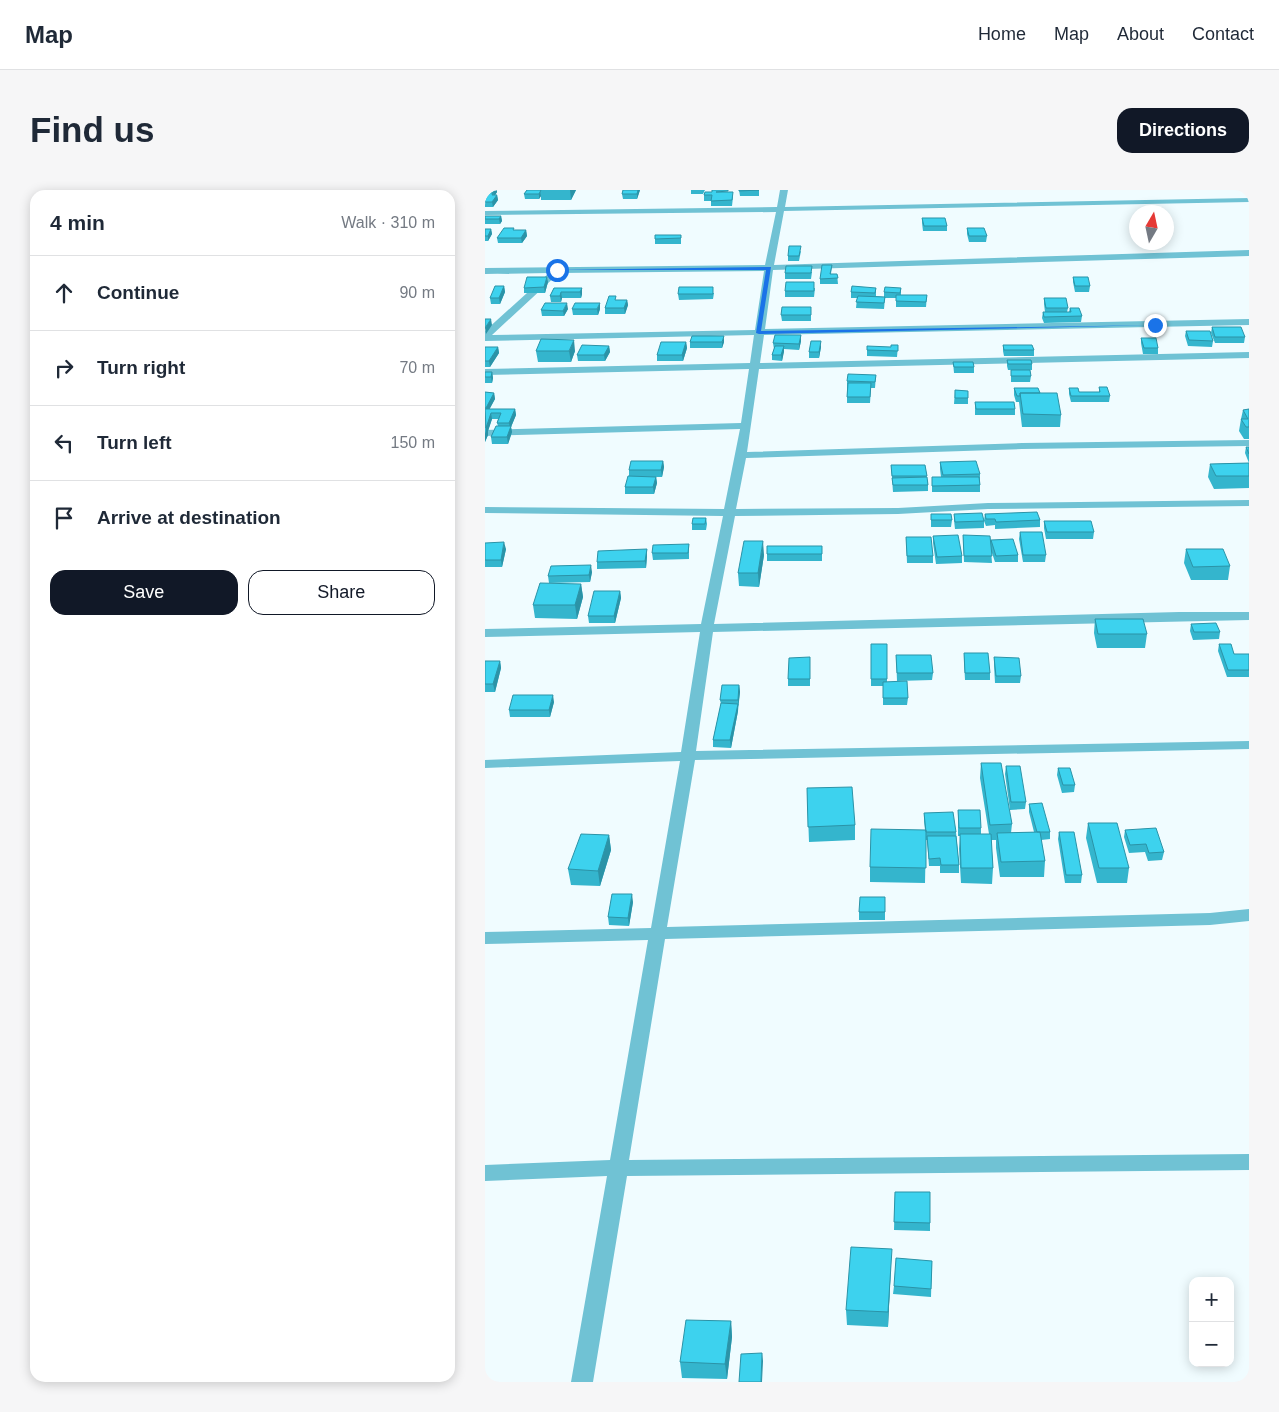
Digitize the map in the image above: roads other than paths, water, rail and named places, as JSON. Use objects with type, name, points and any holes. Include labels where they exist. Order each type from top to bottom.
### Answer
[{"type":"street","points":[[582,1382],[688,756],[707,628],[741,455],[769,268],[784,190]]},
{"type":"street","points":[[485,213],[780,210],[1249,200]]},
{"type":"street","points":[[485,271],[769,268],[1249,253]]},
{"type":"street","points":[[485,337],[557,270]]},
{"type":"street","points":[[485,337],[1249,322]]},
{"type":"street","points":[[485,372],[1249,355]]},
{"type":"street","points":[[485,433],[745,426]]},
{"type":"street","points":[[741,455],[1022,446],[1249,443]]},
{"type":"street","points":[[485,510],[730,513],[1249,502]]},
{"type":"street","points":[[485,633],[1045,621],[1179,616],[1249,616]]},
{"type":"street","points":[[485,764],[688,756],[1249,745]]},
{"type":"street","points":[[485,938],[1210,919],[1249,915]]},
{"type":"street","points":[[485,1173],[618,1168],[1249,1162]]}]
